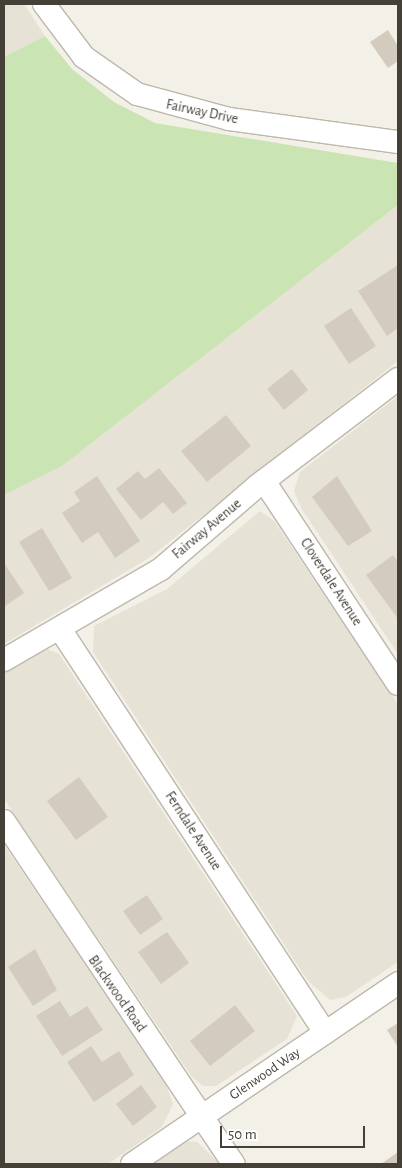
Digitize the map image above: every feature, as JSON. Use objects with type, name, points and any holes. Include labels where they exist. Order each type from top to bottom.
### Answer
[{"type":"street","name":"Fairway Drive","points":[[44,4],[99,72],[158,103],[230,119],[398,142]]},
{"type":"street","name":"Fairway Avenue","points":[[4,660],[60,629],[161,568],[264,481],[398,379]]},
{"type":"street","name":"Cloverdale Avenue","points":[[264,481],[398,684]]},
{"type":"street","name":"Ferndale Avenue","points":[[60,629],[325,1033]]},
{"type":"street","name":"Blackwood Road","points":[[4,821],[234,1164]]},
{"type":"street","name":"Glenwood Way","points":[[132,1164],[398,983]]},
{"type":"shaded area","points":[[4,4],[24,4],[45,36],[4,57]]},
{"type":"shaded area","points":[[398,205],[398,361],[149,558],[4,644],[4,495],[62,466]]},
{"type":"shaded area","points":[[398,396],[398,654],[301,508],[294,491],[300,472]]},
{"type":"shaded area","points":[[260,511],[274,521],[398,704],[398,962],[346,997],[330,1000],[308,981],[93,652],[94,626],[167,589]]},
{"type":"shaded area","points":[[47,649],[59,654],[297,1016],[287,1039],[216,1086],[203,1086],[192,1077],[4,799],[4,673]]},
{"type":"shaded area","points":[[4,845],[164,1079],[173,1104],[162,1127],[108,1164],[4,1164]]},
{"type":"shaded area","points":[[185,1141],[197,1142],[220,1164],[151,1164]]},
{"type":"green space","points":[[45,36],[72,69],[114,102],[155,123],[398,163],[398,205],[62,466],[4,495],[4,57]]},
{"type":"building","points":[[388,30],[398,46],[398,61],[388,68],[370,42]]},
{"type":"building","points":[[398,265],[398,328],[387,336],[358,291]]},
{"type":"building","points":[[351,308],[376,346],[349,364],[324,326]]},
{"type":"building","points":[[292,369],[308,390],[284,410],[267,389]]},
{"type":"building","points":[[226,415],[251,446],[207,482],[181,451]]},
{"type":"building","points":[[159,468],[187,503],[173,514],[163,502],[141,520],[116,489],[138,471],[145,479]]},
{"type":"building","points":[[97,476],[140,541],[115,558],[98,532],[82,543],[62,513],[80,501],[74,492]]},
{"type":"building","points":[[337,476],[372,531],[348,546],[312,497]]},
{"type":"building","points":[[42,528],[72,578],[49,591],[19,542]]},
{"type":"building","points":[[393,555],[398,561],[398,619],[366,575]]},
{"type":"building","points":[[4,563],[24,593],[4,607]]},
{"type":"building","points":[[79,777],[108,817],[76,840],[47,801]]},
{"type":"building","points":[[147,895],[163,919],[140,935],[123,911]]},
{"type":"building","points":[[167,932],[189,963],[161,984],[138,952]]},
{"type":"building","points":[[35,949],[57,990],[33,1006],[8,967]]},
{"type":"building","points":[[60,1001],[70,1017],[87,1006],[103,1030],[62,1056],[36,1016]]},
{"type":"building","points":[[235,1005],[255,1031],[210,1066],[190,1041]]},
{"type":"building","points":[[398,1023],[398,1047],[387,1030]]},
{"type":"building","points":[[91,1046],[102,1062],[119,1051],[134,1075],[94,1102],[67,1062]]},
{"type":"building","points":[[141,1085],[157,1107],[133,1126],[116,1104]]},
{"type":"building","points":[[398,1152],[398,1164],[381,1164]]}]
